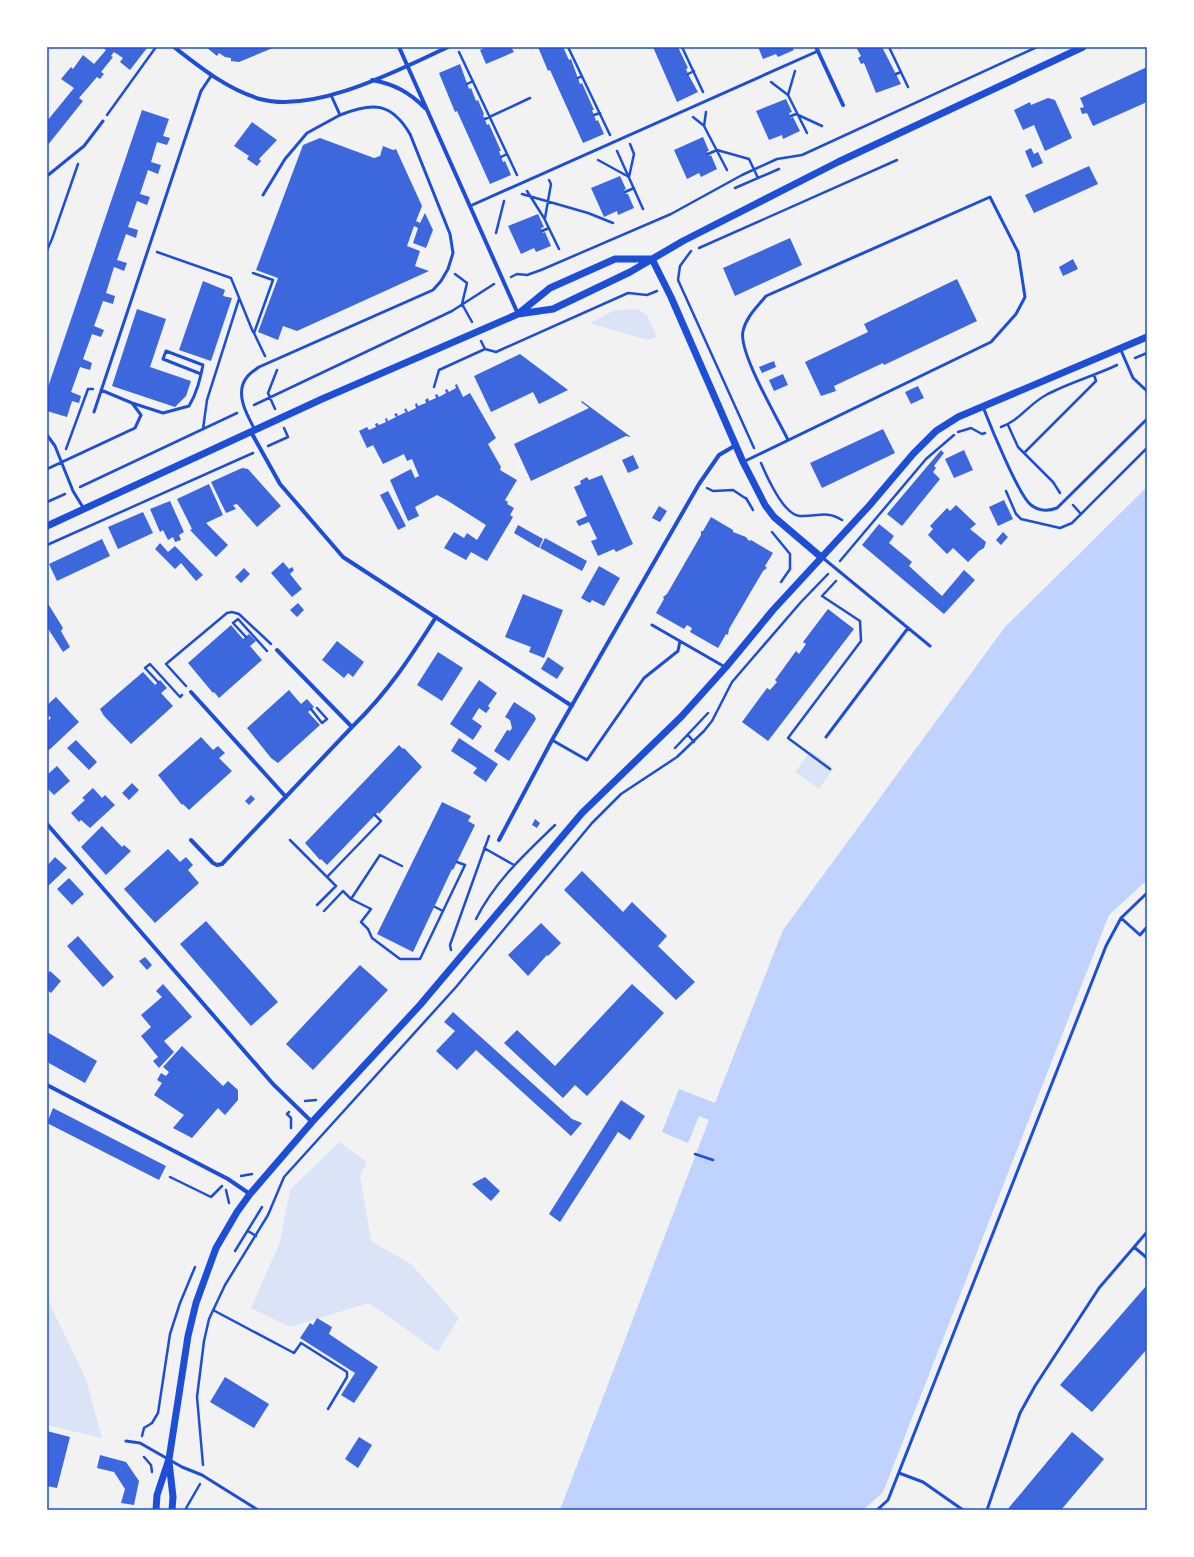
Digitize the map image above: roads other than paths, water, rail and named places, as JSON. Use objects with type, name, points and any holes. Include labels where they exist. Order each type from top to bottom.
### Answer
[{"type":"street","points":[[174,47],[211,76],[237,90],[260,99],[293,102],[331,95],[407,66],[448,47]]},
{"type":"street","points":[[399,47],[518,314]]},
{"type":"street","points":[[518,314],[553,309],[630,272],[683,241],[838,162],[1083,47]]},
{"type":"street","points":[[817,49],[843,105]]},
{"type":"street","points":[[372,80],[400,88],[413,96],[427,109]]},
{"type":"street","points":[[47,526],[253,431],[518,314],[550,288],[615,259],[652,259]]},
{"type":"street","points":[[652,259],[666,286],[743,462],[762,499],[774,517],[821,556]]},
{"type":"street","points":[[156,1510],[157,1495],[169,1459],[188,1336],[200,1290],[211,1260],[222,1238],[250,1194],[312,1122],[420,1004],[582,813],[620,774],[671,727],[726,668],[773,610],[821,556],[850,528],[913,454],[936,431],[958,416],[1147,337]]},
{"type":"street","points":[[253,431],[260,449],[280,484],[343,557],[572,706]]},
{"type":"street","points":[[499,840],[552,740],[699,484],[719,455],[736,445]]},
{"type":"street","points":[[191,840],[213,863],[217,865],[222,864],[352,727],[373,707],[397,678],[436,617]]},
{"type":"street","points":[[276,649],[352,727]]},
{"type":"street","points":[[190,691],[286,797]]},
{"type":"street","points":[[47,824],[273,1084],[312,1122]]},
{"type":"street","points":[[47,1085],[228,1179],[250,1194]]},
{"type":"street","points":[[169,1459],[173,1497],[172,1510]]},
{"type":"lane","points":[[470,206],[763,76],[798,60],[817,49]]},
{"type":"lane","points":[[94,412],[147,249],[201,91],[211,76]]},
{"type":"lane","points":[[331,95],[340,115]]},
{"type":"lane","points":[[253,431],[244,410],[241,390],[246,378],[259,366],[433,290],[441,281],[448,269],[453,253],[450,234],[410,134],[402,121],[383,108],[372,106],[357,108],[340,115],[307,134],[285,159],[263,195]]},
{"type":"lane","points":[[47,176],[84,146],[103,121]]},
{"type":"lane","points":[[743,462],[991,342],[1016,314],[1025,297],[1018,252],[990,197],[766,296],[751,312],[742,332],[745,354],[788,440]]},
{"type":"lane","points":[[1120,348],[1133,378],[1147,391]]},
{"type":"lane","points":[[101,390],[132,403],[163,413],[189,406],[195,396],[201,374],[203,365],[166,351],[163,359],[201,374]]},
{"type":"lane","points":[[47,469],[135,428],[141,415],[132,403]]},
{"type":"lane","points":[[982,406],[1025,499],[1039,510],[1049,511],[1057,508],[1147,419]]},
{"type":"lane","points":[[47,435],[55,446],[73,491],[84,509]]},
{"type":"lane","points":[[821,556],[930,646]]},
{"type":"lane","points":[[652,625],[726,668]]},
{"type":"lane","points":[[826,737],[908,628]]},
{"type":"lane","points":[[552,740],[587,760],[644,678],[678,651],[680,641]]},
{"type":"lane","points":[[877,1510],[888,1500],[899,1473],[1106,946],[1121,918],[1147,893]]},
{"type":"lane","points":[[1121,918],[1140,935],[1147,927]]},
{"type":"lane","points":[[987,1510],[1020,1414],[1036,1386],[1099,1288],[1147,1232]]},
{"type":"lane","points":[[1134,1247],[1147,1258]]},
{"type":"lane","points":[[126,1441],[140,1443],[202,1475],[258,1510]]},
{"type":"lane","points":[[899,1473],[923,1482],[963,1510]]},
{"type":"water","points":[[1147,487],[1147,880],[1109,915],[883,1492],[863,1510],[560,1510],[709,1120],[699,1116],[688,1143],[662,1132],[679,1089],[715,1103],[783,930],[1005,627]]}]
